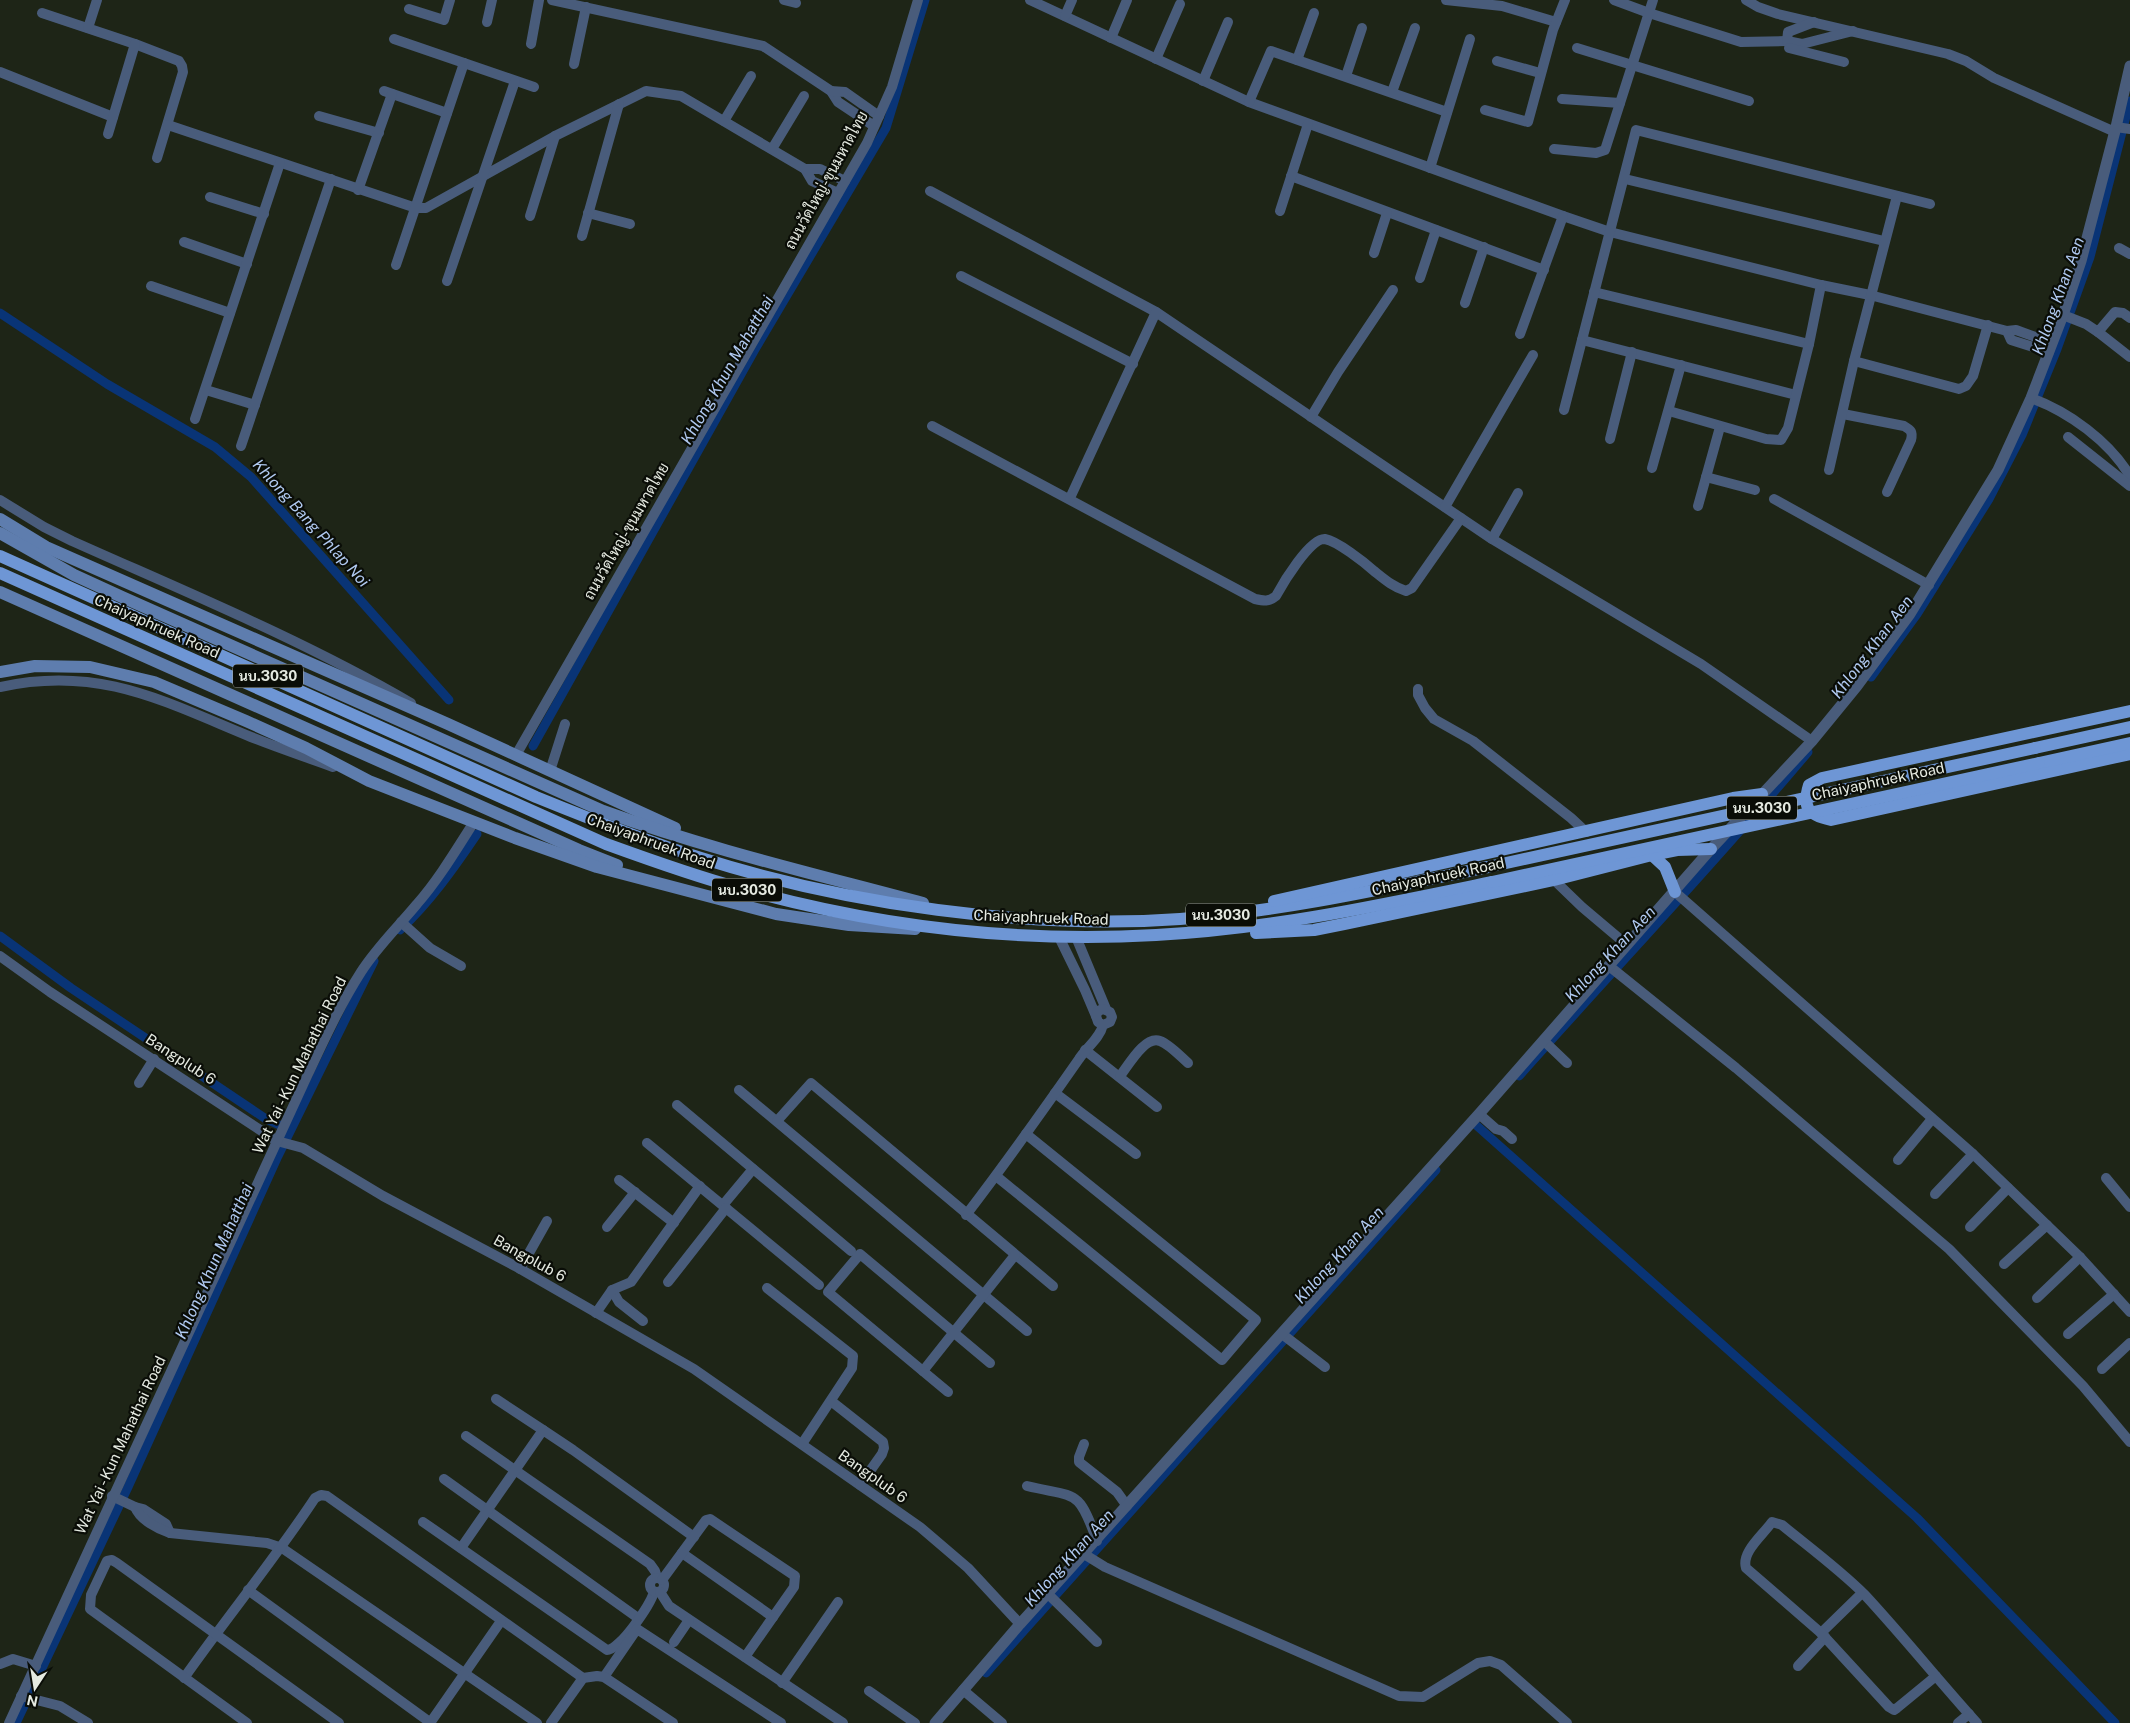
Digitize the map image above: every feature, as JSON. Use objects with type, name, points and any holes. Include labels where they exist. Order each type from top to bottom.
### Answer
[{"type":"main road","points":[[0,519],[46,547],[448,724],[644,815],[743,856]]},
{"type":"main road","points":[[0,533],[67,571],[122,597],[580,801],[669,834],[743,856],[949,910]]},
{"type":"main road","name":"Chaiyaphruek Road","points":[[0,556],[536,796],[630,834],[702,859],[777,880],[874,900],[949,910],[1058,919],[1124,920],[1200,917],[1313,903],[2130,728]]},
{"type":"main road","name":"Chaiyaphruek Road","points":[[0,573],[529,811],[615,847],[694,875],[782,900],[867,917],[975,932],[1059,937],[1149,936],[1204,932],[1313,918],[1492,882],[2130,743]]},
{"type":"main road","points":[[0,592],[579,850],[687,891]]},
{"type":"main road","points":[[0,672],[35,666],[84,666],[154,682],[246,720],[306,748],[369,781],[474,822],[597,867],[746,908],[813,920],[887,928],[975,932]]},
{"type":"main road","points":[[2130,711],[1822,778],[1809,785],[1805,798],[1808,808],[1815,817],[1831,820],[2130,754]]},
{"type":"main road","points":[[1200,917],[1762,794]]},
{"type":"main road","points":[[1660,815],[1678,816],[1687,820],[1691,825],[1693,836],[1689,842],[1677,850]]},
{"type":"main road","points":[[1204,932],[1256,933],[1314,930],[1554,880],[1652,855],[1677,850],[1711,849]]},
{"type":"main road","points":[[1652,855],[1665,867],[1677,895]]},
{"type":"street","points":[[88,28],[97,0]]},
{"type":"street","points":[[409,9],[444,20],[450,0]]},
{"type":"street","points":[[487,22],[492,0]]},
{"type":"street","points":[[531,44],[539,0]]},
{"type":"street","points":[[552,0],[763,46],[831,91],[838,102],[874,126]]},
{"type":"street","points":[[784,0],[796,3]]},
{"type":"street","name":"ถนนวัดใหญ่-ขุนมหาดไทย","points":[[516,755],[845,181],[892,87],[918,0]]},
{"type":"street","points":[[1030,0],[1249,102],[1610,232],[1821,285],[1870,295],[2007,331],[2016,330],[2050,347]]},
{"type":"street","points":[[1065,16],[1072,0]]},
{"type":"street","points":[[1111,38],[1127,0]]},
{"type":"street","points":[[1446,0],[1502,6],[1556,22]]},
{"type":"street","points":[[1485,110],[1528,122],[1540,73],[1565,0]]},
{"type":"street","points":[[1614,0],[1741,42],[1786,41],[1802,44],[1854,31]]},
{"type":"street","points":[[1554,149],[1601,153],[1605,150],[1653,0]]},
{"type":"street","points":[[1746,0],[1758,7],[1936,50],[1966,61],[1994,78],[2121,129]]},
{"type":"street","points":[[1156,59],[1180,4]]},
{"type":"street","points":[[574,64],[586,7]]},
{"type":"street","points":[[42,13],[135,44],[178,61],[182,66],[183,72],[158,158]]},
{"type":"street","points":[[1297,60],[1314,13]]},
{"type":"street","points":[[1202,81],[1228,22]]},
{"type":"street","points":[[1786,41],[1788,32],[1815,22]]},
{"type":"street","points":[[1346,76],[1362,28]]},
{"type":"street","points":[[1392,92],[1415,28]]},
{"type":"street","points":[[394,39],[534,87]]},
{"type":"street","points":[[1430,168],[1470,39]]},
{"type":"street","points":[[1765,42],[1844,62]]},
{"type":"street","points":[[108,134],[135,44]]},
{"type":"street","points":[[1577,48],[1749,101]]},
{"type":"street","points":[[1249,102],[1270,51],[1447,112]]},
{"type":"street","points":[[1497,61],[1540,73]]},
{"type":"street","points":[[396,266],[464,63]]},
{"type":"street","points":[[935,1723],[1020,1624],[1050,1596],[1097,1540],[1480,1116],[1627,945],[1677,895],[1711,849],[1812,741],[1863,678],[1910,614],[1998,470],[2036,400],[2050,347],[2067,317],[2081,261],[2121,129],[2130,70]]},
{"type":"street","points":[[0,72],[113,117]]},
{"type":"street","points":[[724,122],[751,76]]},
{"type":"street","points":[[446,281],[516,81]]},
{"type":"street","points":[[168,125],[331,179],[358,190],[416,208],[426,208],[437,204],[482,176],[555,136],[646,91],[682,96],[805,169],[812,181],[838,193]]},
{"type":"street","points":[[831,91],[845,92],[879,116]]},
{"type":"street","points":[[358,190],[380,133],[388,92],[447,113]]},
{"type":"street","points":[[772,149],[804,96]]},
{"type":"street","points":[[1562,99],[1620,103]]},
{"type":"street","points":[[582,236],[619,104]]},
{"type":"street","points":[[319,116],[380,133]]},
{"type":"street","points":[[1280,211],[1308,124]]},
{"type":"street","points":[[1564,410],[1625,179],[1634,133],[1639,129],[1930,204]]},
{"type":"street","points":[[530,216],[555,136]]},
{"type":"street","points":[[195,419],[280,162]]},
{"type":"street","points":[[805,169],[820,169],[845,181]]},
{"type":"street","points":[[1291,176],[1544,270]]},
{"type":"street","points":[[242,446],[331,179]]},
{"type":"street","points":[[1625,179],[1884,241]]},
{"type":"street","points":[[930,191],[1156,312],[1444,507],[1701,664],[1812,741]]},
{"type":"street","points":[[210,196],[264,214]]},
{"type":"street","points":[[1830,470],[1870,295],[1897,196]]},
{"type":"street","points":[[588,213],[630,224]]},
{"type":"street","points":[[1374,253],[1387,213]]},
{"type":"street","points":[[1520,334],[1563,216]]},
{"type":"street","points":[[1420,278],[1436,230]]},
{"type":"street","points":[[184,242],[247,264]]},
{"type":"street","points":[[1465,303],[1484,247]]},
{"type":"street","points":[[2119,248],[2130,254]]},
{"type":"street","points":[[961,276],[1133,364]]},
{"type":"street","points":[[1669,411],[1766,439],[1781,440],[1788,428],[1809,344],[1821,285]]},
{"type":"street","points":[[151,286],[230,312]]},
{"type":"street","points":[[1312,417],[1338,372],[1393,290]]},
{"type":"street","points":[[1594,292],[1809,344]]},
{"type":"street","points":[[1070,498],[1156,312]]},
{"type":"street","points":[[2098,332],[2116,312],[2123,313],[2130,318]]},
{"type":"street","points":[[2067,317],[2086,324],[2130,358]]},
{"type":"street","points":[[1854,361],[1959,389],[1966,386],[1973,376],[1988,325]]},
{"type":"street","points":[[1582,340],[1796,395]]},
{"type":"street","points":[[1610,439],[1632,352]]},
{"type":"street","points":[[1444,507],[1533,355]]},
{"type":"street","points":[[1652,468],[1682,365]]},
{"type":"street","points":[[206,390],[255,405]]},
{"type":"street","points":[[2036,400],[2055,408],[2108,447],[2130,476]]},
{"type":"street","points":[[1843,414],[1904,426],[1913,434],[1912,440],[1887,492]]},
{"type":"street","points":[[932,426],[1247,594],[1264,601],[1272,600],[1276,596],[1313,543],[1323,539],[1332,542],[1367,565],[1396,588],[1406,591],[1412,588],[1461,518]]},
{"type":"street","points":[[1698,506],[1720,427]]},
{"type":"street","points":[[2068,437],[2130,486]]},
{"type":"street","points":[[1706,477],[1755,490]]},
{"type":"street","points":[[1492,538],[1518,493]]},
{"type":"street","points":[[1774,499],[1929,585]]},
{"type":"street","points":[[0,500],[44,527],[72,541],[305,646],[372,680],[448,724]]},
{"type":"street","points":[[0,687],[66,680],[137,690],[179,705],[252,737],[369,781]]},
{"type":"street","points":[[1418,689],[1418,695],[1434,720],[1473,740],[1586,832]]},
{"type":"street","points":[[550,771],[565,724]]},
{"type":"street","name":"Wat Yai - Kun Mahathai Road","points":[[9,1723],[24,1696],[36,1666],[116,1498],[280,1141],[285,1125],[343,1003],[361,972],[449,863],[474,822]]},
{"type":"street","points":[[1554,880],[1582,907],[1627,945]]},
{"type":"street","points":[[1677,895],[1973,1154],[2080,1258],[2130,1312]]},
{"type":"street","points":[[402,922],[430,948],[462,966]]},
{"type":"street","points":[[1059,937],[1085,990],[1098,1022],[1103,1025]]},
{"type":"street","points":[[1076,937],[1106,1009],[1112,1017],[1108,1024],[1103,1025]]},
{"type":"street","name":"Bangplub 6","points":[[0,956],[50,992],[280,1141],[303,1148],[384,1196],[520,1269],[694,1369],[920,1527],[968,1568],[1020,1624]]},
{"type":"street","points":[[1609,967],[1736,1068],[1949,1249],[2083,1386],[2130,1442]]},
{"type":"street","points":[[1096,1016],[1098,1011],[1106,1009]]},
{"type":"street","points":[[966,1214],[996,1176],[1085,1050],[1102,1031],[1103,1025]]},
{"type":"street","points":[[1120,1076],[1145,1044],[1152,1040],[1160,1041],[1188,1063]]},
{"type":"street","points":[[1545,1042],[1564,1060]]},
{"type":"street","points":[[1085,1050],[1157,1107]]},
{"type":"street","points":[[139,1084],[154,1059]]},
{"type":"street","points":[[777,1121],[811,1083],[1053,1286]]},
{"type":"street","points":[[740,1090],[1027,1331]]},
{"type":"street","points":[[1055,1093],[1136,1154]]},
{"type":"street","points":[[677,1105],[851,1251]]},
{"type":"street","points":[[1480,1116],[1496,1129],[1503,1130],[1512,1139]]},
{"type":"street","points":[[1898,1160],[1932,1119]]},
{"type":"street","points":[[996,1176],[1222,1360],[1256,1320],[1026,1134]]},
{"type":"street","points":[[647,1143],[819,1285]]},
{"type":"street","points":[[1935,1194],[1973,1154]]},
{"type":"street","points":[[668,1282],[753,1169]]},
{"type":"street","points":[[2106,1178],[2130,1207]]},
{"type":"street","points":[[619,1180],[674,1223]]},
{"type":"street","points":[[596,1313],[612,1290],[632,1282],[700,1186]]},
{"type":"street","points":[[1970,1227],[2008,1188]]},
{"type":"street","points":[[607,1227],[635,1192]]},
{"type":"street","points":[[520,1269],[547,1221]]},
{"type":"street","points":[[2004,1264],[2046,1226]]},
{"type":"street","points":[[948,1392],[828,1292],[860,1254],[990,1363]]},
{"type":"street","points":[[923,1371],[1016,1255]]},
{"type":"street","points":[[2038,1298],[2080,1258]]},
{"type":"street","points":[[768,1288],[853,1356],[852,1368],[802,1444]]},
{"type":"street","points":[[612,1290],[619,1302],[643,1322]]},
{"type":"street","points":[[2068,1334],[2114,1294]]},
{"type":"street","points":[[1284,1335],[1325,1367]]},
{"type":"street","points":[[2102,1369],[2130,1344]]},
{"type":"street","points":[[496,1399],[574,1450],[694,1537]]},
{"type":"street","points":[[831,1401],[882,1442],[884,1448],[882,1454],[860,1485]]},
{"type":"street","points":[[461,1548],[543,1430]]},
{"type":"street","points":[[423,1522],[607,1650],[617,1647],[657,1592],[664,1588],[650,1564],[466,1436]]},
{"type":"street","points":[[1084,1444],[1079,1457],[1080,1462],[1117,1492],[1128,1506]]},
{"type":"street","points":[[444,1479],[638,1618]]},
{"type":"street","points":[[1027,1486],[1072,1495],[1079,1500],[1097,1540]]},
{"type":"street","points":[[184,1678],[248,1590],[282,1548],[315,1498],[321,1495],[327,1496],[583,1678],[604,1677],[673,1723]]},
{"type":"street","points":[[116,1498],[133,1506],[137,1513],[160,1530],[170,1533],[267,1543],[282,1548],[537,1723]]},
{"type":"street","points":[[660,1579],[706,1520],[710,1519],[715,1520],[795,1576],[794,1587],[744,1658]]},
{"type":"street","points":[[1936,1676],[1894,1710],[1889,1707],[1823,1635],[1746,1568],[1744,1562],[1746,1555],[1772,1522],[1782,1525],[1862,1593],[1936,1676],[1977,1723]]},
{"type":"street","points":[[682,1553],[773,1616]]},
{"type":"street","points":[[1085,1556],[1105,1567],[1399,1696],[1423,1697],[1478,1663],[1490,1661],[1501,1665],[1567,1723]]},
{"type":"street","points":[[247,1723],[90,1609],[92,1595],[107,1561],[112,1560],[117,1563],[339,1723]]},
{"type":"street","points":[[248,1590],[431,1723],[501,1621]]},
{"type":"street","points":[[657,1592],[670,1606],[689,1620],[844,1723]]},
{"type":"street","points":[[1798,1666],[1823,1635],[1862,1593]]},
{"type":"street","points":[[1050,1596],[1097,1642]]},
{"type":"street","points":[[782,1683],[838,1602]]},
{"type":"street","points":[[674,1642],[689,1620]]},
{"type":"street","points":[[604,1677],[637,1629],[781,1723]]},
{"type":"street","points":[[0,1664],[13,1659],[36,1666]]},
{"type":"street","points":[[551,1723],[583,1678]]},
{"type":"street","points":[[869,1691],[915,1723]]},
{"type":"street","points":[[964,1691],[1002,1723]]},
{"type":"street","points":[[24,1696],[48,1702],[70,1711],[88,1723]]},
{"type":"street","points":[[1958,1723],[1969,1714]]},
{"type":"waterway","name":"Khlong Khun Mahatthai","points":[[533,746],[754,351],[886,128],[925,0]]},
{"type":"waterway","name":"Khlong Khan Aen","points":[[1871,677],[1917,614],[1989,499],[2022,435],[2057,349],[2090,257],[2130,101]]},
{"type":"waterway","name":"Khlong Bang Phlap Noi","points":[[0,313],[107,384],[215,447],[251,477],[449,700]]},
{"type":"waterway","name":"Khlong Khan Aen","points":[[1519,1076],[1701,875],[1808,752]]},
{"type":"waterway","name":"Khlong Khun Mahatthai","points":[[400,930],[431,896],[477,834]]},
{"type":"waterway","points":[[0,936],[71,988],[266,1119],[288,1129]]},
{"type":"waterway","name":"Khlong Khun Mahatthai","points":[[16,1723],[128,1487],[278,1156],[374,961]]},
{"type":"waterway","points":[[1476,1125],[1917,1518],[2115,1723]]},
{"type":"waterway","name":"Khlong Khan Aen","points":[[986,1673],[1436,1170]]}]
